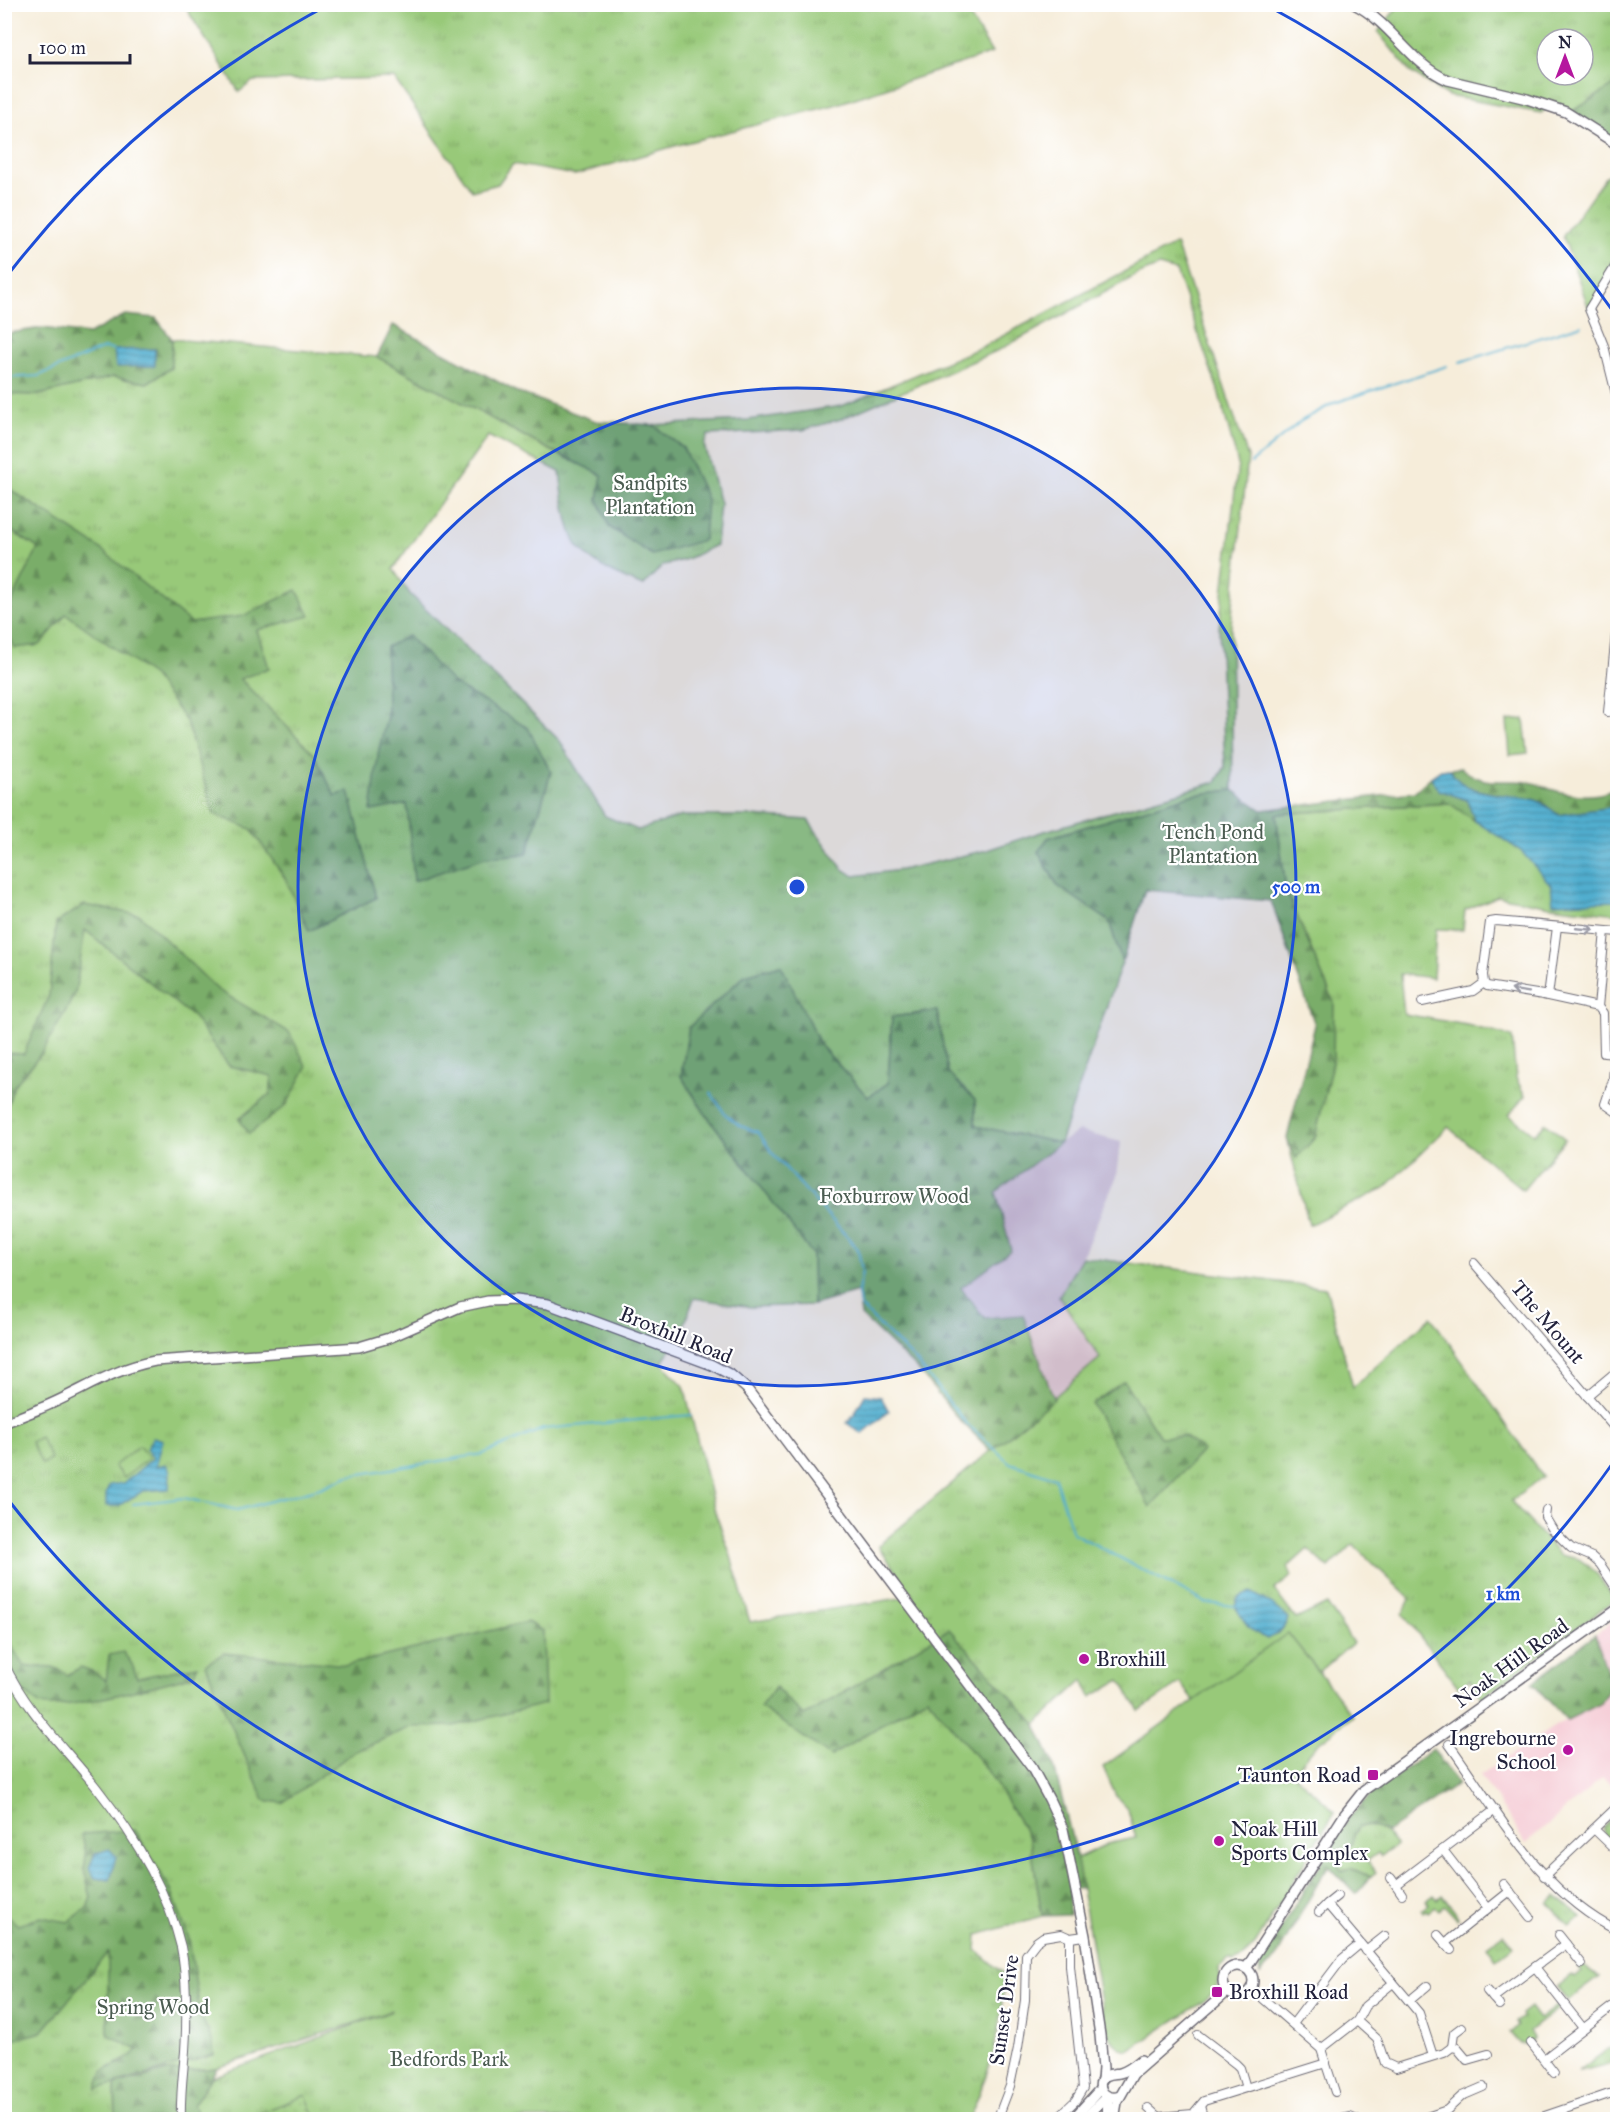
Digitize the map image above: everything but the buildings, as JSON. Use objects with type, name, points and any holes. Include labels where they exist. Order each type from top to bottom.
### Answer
[{"type":"street","points":[[1354,4],[1388,27],[1416,59],[1438,76],[1566,112],[1617,145]]},
{"type":"street","points":[[1617,262],[1589,309],[1604,346],[1617,402]]},
{"type":"street","points":[[1608,712],[1617,614]]},
{"type":"street","points":[[1422,1002],[1473,991],[1484,983],[1490,922],[1617,932]]},
{"type":"street","points":[[1548,996],[1557,927]]},
{"type":"street","points":[[1598,1007],[1605,931]]},
{"type":"street","points":[[1484,983],[1487,986],[1598,1007],[1603,1013],[1604,1053],[1616,1053],[1613,1080],[1605,1104],[1617,1113]]},
{"type":"street","name":"The Mount","points":[[1474,1263],[1617,1432]]},
{"type":"street","name":"Broxhill Road","points":[[4,1422],[40,1409],[131,1365],[155,1361],[359,1347],[389,1338],[460,1307],[488,1301],[515,1300],[548,1304],[712,1365],[731,1375],[747,1389],[1032,1768],[1049,1798],[1063,1829],[1085,1936],[1100,2035],[1107,2120]]},
{"type":"street","points":[[1587,1396],[1617,1370]]},
{"type":"street","points":[[1546,1510],[1545,1517],[1553,1530],[1571,1548],[1592,1557],[1600,1564],[1617,1591]]},
{"type":"street","name":"Noak Hill Road","points":[[1247,1967],[1345,1814],[1364,1790],[1617,1609]]},
{"type":"street","points":[[4,1663],[14,1684],[28,1704],[117,1816],[157,1879],[168,1903],[181,1948],[185,1990],[185,2049],[180,2097],[181,2120]]},
{"type":"street","points":[[1449,1743],[1522,1849],[1544,1876],[1574,1904],[1617,1931]]},
{"type":"street","points":[[1544,1876],[1617,1806]]},
{"type":"street","points":[[1396,1885],[1495,1810]]},
{"type":"street","points":[[1594,1829],[1617,1852]]},
{"type":"street","points":[[1443,1850],[1488,1908]]},
{"type":"street","points":[[1391,1878],[1402,1894]]},
{"type":"street","points":[[1504,1884],[1530,1917]]},
{"type":"street","points":[[1445,1943],[1510,1891]]},
{"type":"street","points":[[1319,1912],[1337,1896]]},
{"type":"street","points":[[1327,1904],[1419,2013],[1433,2056]]},
{"type":"street","name":"Sunset Drive","points":[[997,2120],[1010,2086],[1018,2048],[1025,2000],[1026,1955],[1043,1937],[1061,1934],[1070,1938],[1085,1936]]},
{"type":"street","points":[[1438,1935],[1451,1950]]},
{"type":"street","points":[[1559,1935],[1582,1964]]},
{"type":"street","points":[[1366,1951],[1385,1936]]},
{"type":"street","points":[[1054,2120],[1075,2100],[1083,2088],[1070,1966],[1070,1938]]},
{"type":"street","points":[[1293,2024],[1342,1959],[1360,1944]]},
{"type":"street","points":[[1499,2005],[1490,1995],[1535,1967],[1566,1944]]},
{"type":"street","points":[[1233,1966],[1247,1967],[1253,1975],[1252,1989],[1242,1996],[1227,1992],[1223,1983],[1225,1973],[1233,1966]]},
{"type":"street","points":[[1535,1967],[1583,2028]]},
{"type":"street","points":[[1321,2049],[1357,2021],[1365,2006],[1393,1983]]},
{"type":"street","points":[[1409,2001],[1427,1986]]},
{"type":"street","points":[[1252,1989],[1321,2049],[1335,2091]]},
{"type":"street","points":[[1114,2120],[1117,2102],[1132,2074],[1227,1992]]},
{"type":"street","points":[[1544,2059],[1617,2002]]},
{"type":"street","points":[[1357,2021],[1377,2039],[1382,2057],[1388,2066],[1396,2068],[1444,2053],[1452,2047],[1454,2033],[1462,2027]]},
{"type":"street","name":"Broxhill Road","points":[[1100,2035],[1107,2060],[1116,2074]]},
{"type":"street","points":[[1198,2035],[1240,2068],[1246,2088]]},
{"type":"street","points":[[1083,2120],[1104,2090],[1108,2074],[1124,2072],[1162,2044],[1175,2038]]},
{"type":"street","points":[[1531,2043],[1554,2073]]},
{"type":"street","points":[[1452,2047],[1457,2048],[1467,2060],[1488,2054]]},
{"type":"street","points":[[1148,2108],[1158,2118],[1194,2114],[1204,2101],[1326,2063]]},
{"type":"street","points":[[1116,2074],[1123,2079],[1125,2086]]},
{"type":"street","points":[[1418,2120],[1446,2110],[1462,2096],[1483,2087]]},
{"type":"street","points":[[1104,2090],[1120,2096]]},
{"type":"street","points":[[1072,2120],[1104,2090]]},
{"type":"street","points":[[1533,2120],[1617,2093]]},
{"type":"street","points":[[1200,2106],[1204,2120]]},
{"type":"street","points":[[1337,2120],[1345,2117],[1357,2120]]},
{"type":"shaded area","points":[[1079,1131],[1121,1142],[1117,1176],[1085,1250],[1059,1296],[1100,1358],[1054,1399],[1023,1315],[985,1318],[960,1288],[1011,1250],[996,1192]]},
{"type":"shaded area","name":"Ingrebourne School","points":[[1617,1617],[1617,1792],[1603,1777],[1526,1843],[1480,1775],[1558,1724],[1600,1704],[1611,1682],[1595,1635]]},
{"type":"green space","points":[[184,5],[963,5],[992,53],[834,105],[685,143],[575,175],[513,164],[498,184],[472,191],[394,78],[253,81],[239,92]]},
{"type":"green space","points":[[1399,5],[1617,5],[1617,84],[1571,112],[1555,102],[1541,113],[1448,96],[1410,72],[1378,32]]},
{"type":"green space","points":[[1616,84],[1618,85],[1617,141],[1571,112]]},
{"type":"green space","points":[[1617,172],[1617,262],[1589,309],[1563,236],[1606,176]]},
{"type":"green space","name":"Bedfords Park","points":[[1176,244],[1248,457],[1231,625],[1233,790],[1192,795],[1048,838],[1038,852],[1058,886],[1109,921],[1122,962],[1060,1143],[975,1126],[975,1100],[948,1073],[936,1011],[892,1017],[888,1083],[868,1097],[821,1046],[782,968],[745,975],[689,1027],[681,1076],[812,1254],[813,1305],[751,1307],[694,1298],[684,1326],[662,1363],[684,1386],[715,1512],[730,1553],[750,1622],[913,1596],[878,1546],[1100,1358],[1059,1296],[1082,1257],[1326,1288],[1353,1387],[1431,1317],[1543,1477],[1511,1501],[1560,1555],[1579,1559],[1596,1572],[1614,1600],[1482,1698],[1469,1680],[1459,1688],[1403,1614],[1410,1599],[1353,1544],[1329,1568],[1308,1549],[1288,1567],[1292,1576],[1274,1590],[1296,1619],[1327,1604],[1353,1643],[1319,1672],[1288,1634],[1194,1701],[1180,1683],[1139,1711],[1120,1680],[1091,1697],[1083,1680],[988,1770],[1030,1839],[1042,1916],[977,1935],[976,1950],[1004,1974],[1001,2013],[994,2048],[969,2119],[163,2119],[172,2092],[392,2011],[217,2068],[163,2072],[115,2085],[116,2119],[5,2119],[4,394],[39,395],[113,377],[147,383],[171,368],[172,339],[377,357],[548,449],[603,475],[598,499],[683,448],[653,425],[748,420],[842,406],[984,346]],"holes":[[[1159,266],[1176,271],[1218,390],[1238,464],[1219,628],[1225,767],[1216,782],[987,850],[901,870],[854,876],[842,868],[808,820],[751,816],[682,816],[638,830],[605,816],[560,741],[410,594],[393,569],[488,436],[560,472],[568,523],[579,548],[601,566],[643,586],[662,566],[687,559],[716,545],[720,504],[704,445],[708,435],[803,430],[841,419],[1001,349],[1137,275]]]},
{"type":"green space","points":[[125,315],[156,318],[172,339],[171,368],[147,383],[113,377],[39,395],[5,394],[4,343],[10,333],[42,328],[89,334]]},
{"type":"green space","name":"Sandpits Plantation","points":[[393,325],[517,392],[596,421],[653,425],[683,448],[707,499],[704,540],[652,555],[609,527],[598,499],[602,475],[548,449],[377,357]]},
{"type":"green space","points":[[5,486],[97,546],[191,623],[243,616],[297,590],[310,616],[257,630],[269,668],[240,679],[314,754],[335,796],[349,791],[376,898],[309,931],[285,878],[251,829],[214,814],[186,721],[153,676],[66,614],[40,645],[15,648],[5,627],[5,616],[38,548],[5,527]]},
{"type":"green space","points":[[408,636],[454,684],[528,728],[551,772],[527,854],[485,857],[414,881],[407,804],[371,811],[379,749],[387,717],[386,647]]},
{"type":"green space","points":[[1524,719],[1528,753],[1510,755],[1507,721]]},
{"type":"green space","points":[[1461,768],[1486,780],[1536,783],[1575,795],[1601,794],[1617,788],[1617,844],[1612,807],[1559,815],[1535,800],[1488,793],[1465,785],[1450,769]]},
{"type":"green space","points":[[1450,769],[1451,772],[1617,844],[1617,914],[1550,906],[1498,896],[1465,910],[1463,930],[1436,929],[1433,978],[1400,974],[1404,1014],[1467,1025],[1512,1037],[1516,1078],[1525,1096],[1509,1115],[1534,1134],[1546,1123],[1565,1139],[1523,1190],[1448,1127],[1385,1188],[1309,1225],[1287,1138],[1296,1158],[1334,1003],[1286,890],[1276,814],[1449,803],[1431,777],[1441,770]]},
{"type":"green space","name":"Tench Pond Plantation","points":[[1431,777],[1439,790],[1467,800],[1475,821],[1449,803],[1276,814],[1286,890],[1334,1003],[1333,1059],[1315,1138],[1296,1158],[1287,1138],[1315,1025],[1271,901],[1145,890],[1122,962],[1109,921],[1058,886],[1038,852],[1048,838],[1192,795],[1233,790],[1262,810],[1414,792]]},
{"type":"green space","points":[[84,905],[140,915],[218,990],[289,1032],[307,1067],[286,1106],[249,1134],[239,1119],[270,1094],[272,1076],[229,1066],[194,1018],[85,930],[75,994],[42,1053],[14,1086],[5,1112],[5,1053],[24,1054],[49,995],[56,923]]},
{"type":"green space","name":"Foxburrow Wood","points":[[781,965],[821,1046],[868,1097],[888,1083],[892,1017],[937,1011],[948,1073],[975,1100],[975,1126],[1060,1143],[996,1192],[1011,1250],[961,1288],[985,1318],[1023,1315],[1054,1399],[991,1451],[956,1416],[919,1371],[861,1316],[858,1292],[813,1305],[812,1254],[704,1112],[681,1076],[689,1027],[745,975]]},
{"type":"green space","points":[[1124,1381],[1160,1437],[1183,1436],[1203,1450],[1150,1507],[1092,1404]]},
{"type":"green space","points":[[40,1437],[51,1459],[42,1464],[31,1442]]},
{"type":"green space","points":[[139,1446],[149,1458],[124,1478],[114,1466]]},
{"type":"green space","points":[[527,1622],[543,1631],[545,1704],[454,1726],[411,1727],[356,1751],[282,1803],[264,1800],[206,1664],[224,1653],[347,1665]]},
{"type":"green space","points":[[949,1629],[1035,1723],[1053,1763],[1077,1858],[1107,1844],[1136,1838],[1128,1809],[1158,1877],[1069,1890],[1069,1915],[1042,1916],[1030,1839],[987,1770],[927,1697],[831,1756],[760,1707],[775,1687],[804,1716]]},
{"type":"green space","name":"Noak Hill Sports Complex","points":[[1288,1633],[1353,1716],[1317,1744],[1293,1773],[1335,1812],[1254,1946],[1244,1957],[1234,1962],[1229,1959],[1219,1968],[1218,1983],[1211,1995],[1203,2002],[1128,2051],[1114,2043],[1104,2019],[1077,1859],[1107,1844],[1136,1838],[1128,1809],[1116,1796],[1103,1767]]},
{"type":"green space","points":[[4,1635],[24,1666],[55,1668],[67,1675],[81,1667],[94,1672],[106,1681],[109,1655],[123,1652],[132,1664],[137,1678],[197,1666],[194,1675],[140,1689],[70,1704],[42,1705],[26,1694],[5,1698]]},
{"type":"green space","points":[[1595,1635],[1611,1682],[1600,1704],[1567,1720],[1532,1683]]},
{"type":"green space","points":[[1433,1749],[1458,1784],[1387,1832],[1371,1826],[1359,1826],[1354,1834],[1353,1843],[1338,1858],[1339,1868],[1342,1871],[1350,1868],[1371,1877],[1356,1894],[1330,1867],[1323,1874],[1276,1958],[1260,1974],[1259,1964],[1347,1820],[1371,1794]]},
{"type":"green space","points":[[1617,1814],[1617,1847],[1604,1834],[1603,1828]]},
{"type":"green space","points":[[1359,1826],[1381,1830],[1397,1845],[1381,1856],[1378,1853],[1367,1861],[1376,1873],[1371,1877],[1351,1868],[1342,1871],[1339,1868],[1338,1859],[1353,1843],[1354,1834]]},
{"type":"green space","name":"Spring Wood","points":[[135,1830],[172,1892],[189,1939],[200,2013],[213,2043],[214,2055],[97,2089],[103,2071],[130,2057],[138,2050],[108,2035],[108,1952],[42,2032],[5,2042],[4,1913],[18,1925],[41,1917],[68,1922],[87,1908],[91,1897],[84,1870],[86,1855],[82,1834]]},
{"type":"green space","points":[[1434,1895],[1437,1899],[1442,1895],[1459,1917],[1457,1919],[1444,1905],[1438,1910],[1435,1907],[1428,1912],[1426,1910],[1423,1912],[1421,1910],[1429,1904],[1426,1901]]},
{"type":"green space","points":[[1556,1896],[1582,1917],[1569,1927],[1549,1903]]},
{"type":"green space","points":[[1503,1934],[1513,1946],[1496,1959],[1487,1946]]},
{"type":"green space","points":[[1582,1964],[1600,1977],[1568,2001],[1557,1987],[1572,1975],[1575,1978],[1582,1972],[1578,1967]]},
{"type":"green space","points":[[1558,2005],[1559,2008],[1529,2031],[1533,2038],[1531,2043],[1520,2044],[1510,2033],[1518,2026],[1516,2022],[1522,2017],[1521,2014],[1530,2007],[1539,2019]]},
{"type":"green space","points":[[1610,2048],[1613,2051],[1617,2048],[1617,2063],[1578,2071]]},
{"type":"green space","points":[[217,2068],[193,2105],[200,2119],[116,2119],[115,2085],[163,2072]]},
{"type":"green space","points":[[306,2095],[316,2119],[244,2119]]},
{"type":"water","points":[[155,349],[155,366],[116,367],[114,350]]},
{"type":"water","points":[[1450,769],[1456,778],[1476,790],[1535,800],[1559,815],[1612,807],[1617,844],[1617,901],[1553,903],[1551,885],[1521,851],[1475,821],[1467,800],[1439,790],[1431,777],[1441,770]]},
{"type":"water","points":[[865,1395],[881,1397],[889,1411],[862,1434],[847,1423]]},
{"type":"water","points":[[153,1437],[163,1440],[156,1466],[166,1464],[170,1472],[169,1489],[143,1491],[118,1506],[106,1506],[106,1493],[110,1485],[124,1483],[153,1458],[146,1449]]},
{"type":"water","points":[[1251,1592],[1276,1607],[1288,1618],[1280,1632],[1267,1639],[1248,1626],[1235,1606],[1238,1598]]},
{"type":"water","points":[[109,1849],[116,1856],[110,1880],[95,1878],[89,1868],[95,1854]]},
{"type":"waterway","points":[[1460,362],[1582,325]]},
{"type":"waterway","points":[[4,378],[38,376],[104,348],[114,350]]},
{"type":"waterway","points":[[1251,463],[1301,421],[1334,403],[1447,366]]},
{"type":"waterway","points":[[711,1093],[725,1114],[740,1126],[758,1132],[774,1155],[858,1249],[862,1272],[858,1292],[860,1306],[915,1360],[966,1423],[1010,1463],[1055,1478],[1073,1533],[1206,1603],[1235,1606]]},
{"type":"waterway","points":[[133,1504],[184,1498],[237,1510],[320,1488],[348,1476],[483,1454],[543,1429],[691,1415]]},
{"type":"place","name":"Broxhill","points":[[1084,1659]]},
{"type":"place","name":"Ingrebourne School","points":[[1568,1750]]},
{"type":"place","name":"Taunton Road","points":[[1373,1775]]},
{"type":"place","name":"Noak Hill Sports Complex","points":[[1219,1841]]},
{"type":"place","name":"Broxhill Road","points":[[1217,1992]]}]
